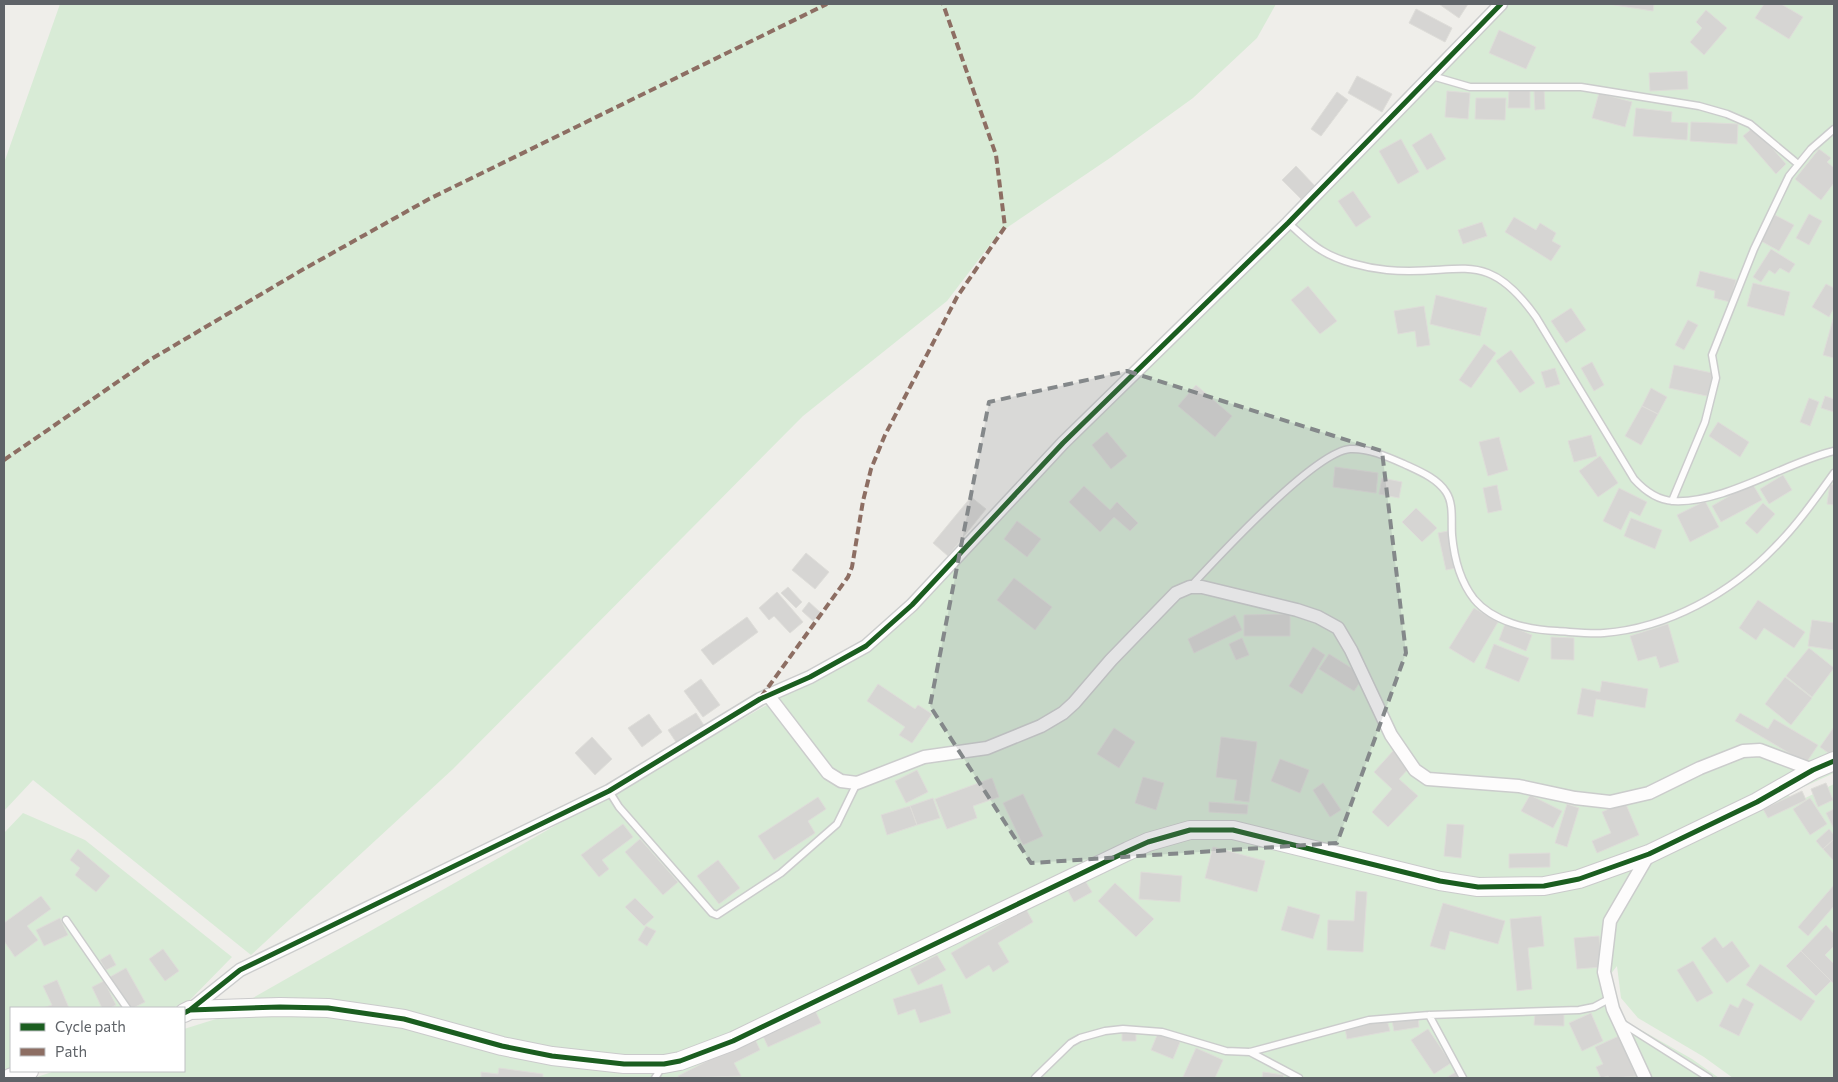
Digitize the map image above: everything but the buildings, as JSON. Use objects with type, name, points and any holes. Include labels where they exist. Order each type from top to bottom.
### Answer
[{"type":"street","points":[[187,1011],[240,970],[609,791],[768,695],[839,662],[866,646],[888,628],[1063,443],[1288,223],[1501,4]]},
{"type":"street","points":[[768,695],[828,773],[841,781],[857,783],[924,758],[992,747],[1054,719],[1074,703],[1162,605],[1176,593],[1190,587],[1217,589],[1297,610],[1318,617],[1338,628],[1356,659],[1391,735],[1415,770],[1428,779],[1519,786],[1576,798],[1610,802],[1649,792],[1700,768],[1743,751],[1760,750],[1813,770]]},
{"type":"street","points":[[187,1011],[280,1007],[328,1008],[404,1019],[502,1046],[552,1056],[624,1064],[660,1071],[680,1061],[733,1041],[1148,842],[1190,830],[1233,830],[1440,881],[1478,887],[1544,886],[1579,879],[1649,854],[1757,802],[1813,770],[1834,761]]},
{"type":"street","points":[[1645,1078],[1610,999],[1604,972],[1610,922],[1649,854]]},
{"type":"street","points":[[10,1078],[26,1072]]},
{"type":"lane","points":[[1432,76],[1470,87],[1581,87],[1699,106],[1727,114],[1750,124],[1798,164]]},
{"type":"lane","points":[[1672,501],[1705,422],[1716,378],[1712,355],[1780,192],[1798,164],[1834,129]]},
{"type":"lane","points":[[1288,223],[1320,250],[1348,261],[1386,270],[1479,270],[1505,281],[1520,294],[1536,317],[1634,479],[1644,490],[1653,495],[1672,501],[1700,499],[1834,451]]},
{"type":"lane","points":[[1190,587],[1243,529],[1299,481],[1337,453],[1357,450],[1393,459],[1428,476],[1445,490],[1450,499],[1452,536],[1464,584],[1475,601],[1491,614],[1514,623],[1550,631],[1614,632],[1669,619],[1722,592],[1775,548],[1834,473]]},
{"type":"lane","points":[[609,791],[619,807],[706,906],[717,915],[781,873],[837,824],[857,783]]},
{"type":"lane","points":[[66,920],[126,1007]]},
{"type":"lane","points":[[1035,1078],[1071,1043],[1080,1038],[1105,1031],[1123,1029],[1162,1032],[1226,1051],[1250,1052],[1369,1020],[1429,1015],[1579,1010],[1594,1007],[1610,999]]},
{"type":"lane","points":[[1429,1015],[1462,1078]]},
{"type":"lane","points":[[1619,1021],[1708,1078]]},
{"type":"lane","points":[[1250,1052],[1299,1078]]},
{"type":"highlighted area","points":[[1127,371],[1382,451],[1406,653],[1337,843],[1031,863],[930,706],[989,402]]},
{"type":"green space","points":[[60,4],[1276,4],[1257,38],[1193,98],[1110,158],[999,233],[947,301],[803,416],[453,769],[251,955],[33,780],[4,811],[4,163]]},
{"type":"green space","points":[[1505,4],[1834,4],[1834,773],[1788,794],[1795,803],[1834,784],[1834,1078],[1733,1078],[1704,1057],[1638,1018],[1621,998],[1617,966],[1606,980],[1620,1018],[1692,1059],[1719,1078],[34,1078],[52,1072],[185,1072],[185,1029],[216,1019],[772,702],[864,655],[912,615],[971,544]]},
{"type":"green space","points":[[23,813],[85,840],[232,957],[188,1002],[175,1007],[10,1007],[10,1069],[4,1071],[4,833]]},
{"type":"marked path","points":[[4,460],[148,361],[302,270],[429,199],[827,4]]},
{"type":"marked path","points":[[761,697],[848,577],[852,567],[863,501],[871,469],[885,435],[957,297],[1005,227],[996,155],[943,4]]},
{"type":"cycle path","points":[[190,1010],[240,970],[609,791],[760,699],[810,677],[866,646],[912,605],[1063,443],[1288,223],[1501,4]]},
{"type":"cycle path","points":[[185,1012],[190,1010],[280,1007],[328,1008],[404,1019],[502,1046],[552,1056],[624,1064],[664,1064],[680,1061],[733,1041],[1128,851],[1148,842],[1190,830],[1233,830],[1440,881],[1478,887],[1544,886],[1579,879],[1649,854],[1757,802],[1813,770],[1834,761]]}]
